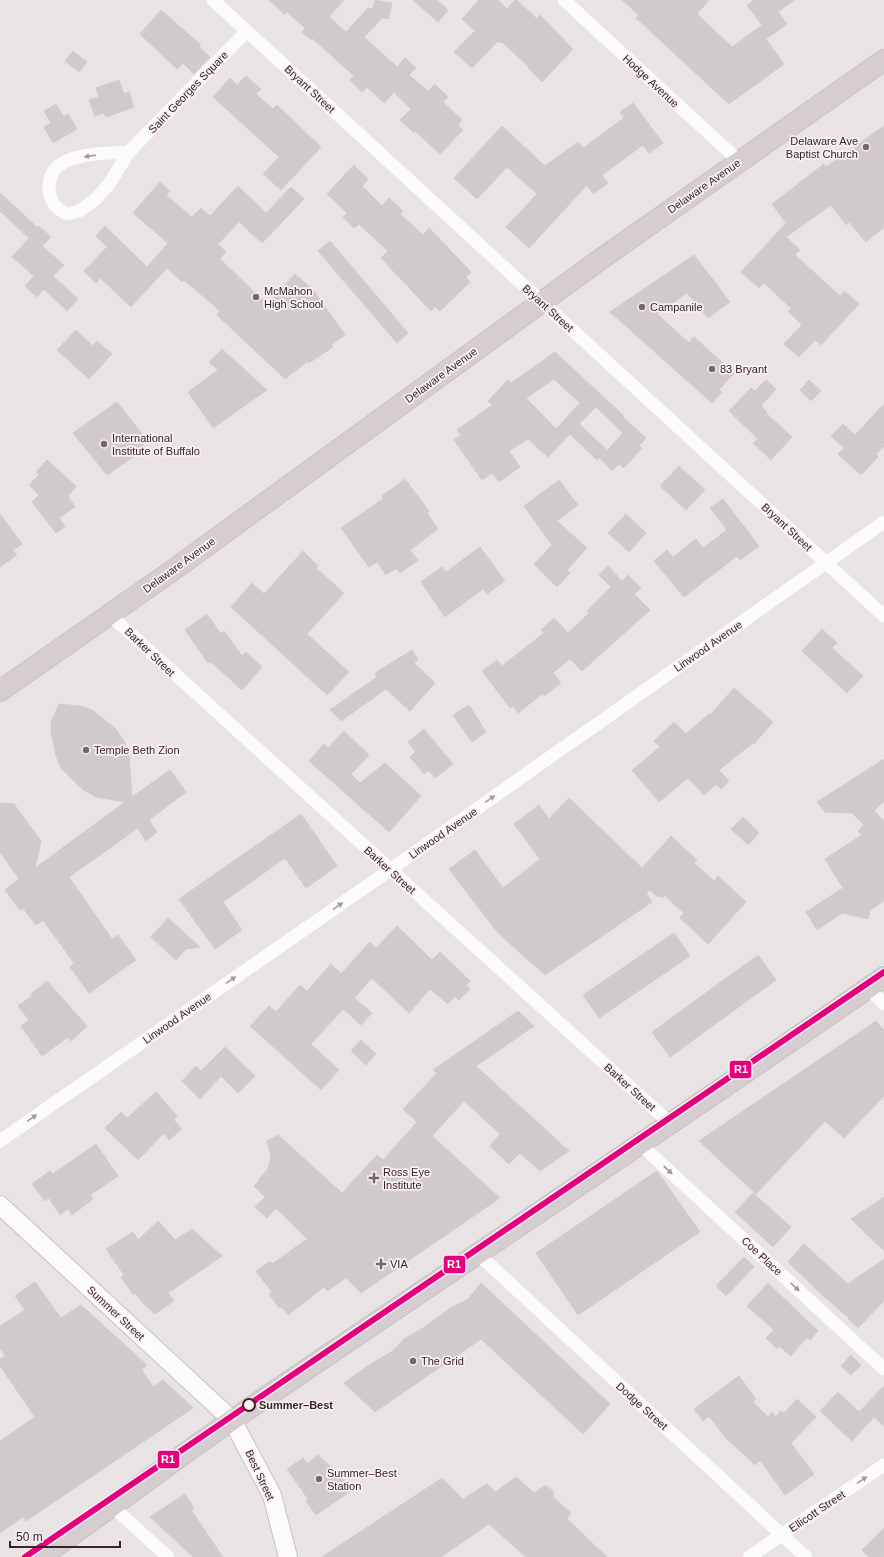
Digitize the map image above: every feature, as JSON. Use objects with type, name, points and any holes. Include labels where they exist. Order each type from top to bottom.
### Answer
[{"type":"main road","name":"Delaware Avenue","points":[[0,691],[110,615],[542,302],[739,161],[884,60]]},
{"type":"main road","points":[[40,1557],[113,1507],[232,1420],[671,1124],[876,982]]},
{"type":"street","name":"Bryant Street","points":[[213,0],[884,616]]},
{"type":"street","name":"Hodge Avenue","points":[[564,0],[739,161]]},
{"type":"street","name":"Saint Georges Square","points":[[129,152],[64,161],[53,170],[49,181],[50,198],[56,208],[67,214],[79,211],[95,200],[109,184],[129,152],[247,31]]},
{"type":"street","name":"Linwood Avenue","points":[[0,1141],[390,870],[884,522]]},
{"type":"street","name":"Barker Street","points":[[110,615],[671,1124]]},
{"type":"street","points":[[876,982],[884,1004]]},
{"type":"street","name":"Coe Place","points":[[640,1144],[884,1369]]},
{"type":"street","name":"Summer Street","points":[[0,1205],[232,1420]]},
{"type":"street","name":"Dodge Street","points":[[478,1254],[783,1534],[806,1557]]},
{"type":"street","name":"Best Street","points":[[232,1420],[272,1495],[288,1557]]},
{"type":"street","name":"Ellicott Street","points":[[749,1557],[884,1465]]},
{"type":"street","points":[[113,1507],[168,1557]]},
{"type":"building","points":[[269,0],[344,0],[329,17],[346,32],[368,8],[373,9],[375,0],[392,3],[388,19],[382,18],[364,37],[397,67],[405,58],[416,68],[409,75],[428,91],[435,84],[448,97],[443,102],[462,120],[458,125],[463,130],[440,154],[415,131],[414,133],[400,120],[411,109],[394,92],[384,103],[367,87],[362,92],[350,80],[354,76],[312,38],[311,40],[302,32],[305,28],[287,12],[285,15]]},
{"type":"building","points":[[413,0],[437,0],[448,10],[438,22]]},
{"type":"building","points":[[479,0],[498,0],[507,9],[515,0],[517,0],[537,19],[540,15],[573,49],[542,82],[528,68],[529,67],[502,42],[501,43],[498,41],[472,68],[454,52],[475,31],[462,19]]},
{"type":"building","points":[[622,0],[709,0],[697,14],[732,47],[762,25],[747,5],[754,0],[794,0],[778,12],[787,24],[766,39],[784,64],[729,104],[636,18],[639,15]]},
{"type":"building","points":[[161,10],[201,45],[199,47],[210,57],[194,74],[183,63],[177,69],[140,34]]},
{"type":"building","points":[[73,51],[87,62],[79,72],[65,61]]},
{"type":"building","points":[[246,76],[261,89],[256,94],[273,109],[277,105],[321,147],[281,190],[263,174],[279,157],[213,97],[230,78],[237,85]]},
{"type":"building","points":[[119,80],[124,94],[129,92],[134,107],[106,117],[104,113],[95,116],[89,100],[99,97],[96,88]]},
{"type":"building","points":[[633,103],[663,143],[649,153],[643,145],[602,175],[608,183],[593,194],[587,185],[529,248],[506,227],[537,194],[507,167],[477,199],[454,178],[502,126],[545,166],[578,142],[583,148],[624,118],[620,112]]},
{"type":"building","points":[[56,104],[64,117],[68,114],[77,129],[53,143],[44,127],[51,123],[44,111]]},
{"type":"building","points":[[884,126],[884,227],[866,242],[849,222],[846,225],[831,205],[786,237],[800,250],[795,255],[840,296],[844,291],[859,304],[821,345],[815,340],[799,357],[784,344],[802,325],[788,311],[791,308],[764,283],[759,288],[741,272],[786,223],[772,204],[824,164],[826,167]]},
{"type":"building","points":[[354,165],[368,179],[362,186],[382,206],[389,198],[403,211],[400,214],[423,235],[429,228],[471,272],[466,277],[470,282],[440,311],[435,306],[431,311],[381,258],[388,251],[359,224],[354,228],[343,217],[347,213],[327,194]]},
{"type":"building","points":[[160,182],[170,191],[166,195],[192,217],[201,208],[210,216],[238,186],[266,213],[291,187],[304,199],[262,243],[239,222],[218,244],[226,252],[220,259],[267,304],[295,274],[314,291],[345,335],[331,345],[333,347],[309,363],[308,361],[285,379],[217,315],[220,311],[184,280],[182,282],[167,268],[131,307],[100,278],[96,283],[84,271],[107,247],[96,236],[105,226],[147,267],[168,243],[133,213]]},
{"type":"building","points":[[0,193],[38,228],[39,226],[51,237],[42,246],[64,265],[53,276],[78,299],[67,311],[44,289],[37,297],[25,286],[34,276],[12,257],[29,238],[0,211]]},
{"type":"building","points":[[330,241],[408,333],[397,343],[318,251]]},
{"type":"building","name":"Campanile","points":[[694,255],[730,302],[708,318],[687,293],[657,314],[689,343],[694,337],[734,373],[719,390],[722,392],[712,403],[610,312]]},
{"type":"building","points":[[76,330],[93,346],[97,341],[112,354],[89,379],[57,350]]},
{"type":"building","points":[[222,349],[267,390],[213,428],[188,392],[218,370],[209,362]]},
{"type":"building","points":[[555,352],[646,438],[639,446],[642,448],[624,468],[619,464],[612,471],[600,458],[623,433],[596,407],[579,424],[607,450],[597,460],[570,434],[548,457],[528,439],[509,451],[520,467],[499,482],[492,473],[482,480],[454,440],[461,435],[457,430],[492,405],[488,401],[508,380],[511,383]],"holes":[[[554,379],[580,403],[556,429],[526,398]]]},
{"type":"building","points":[[766,380],[776,389],[761,406],[767,412],[766,413],[792,437],[771,460],[753,443],[758,439],[729,411],[751,388],[755,391]]},
{"type":"building","points":[[809,380],[821,391],[811,401],[800,390]]},
{"type":"building","points":[[117,402],[142,434],[137,437],[146,448],[107,475],[73,433]]},
{"type":"building","points":[[884,404],[884,446],[876,454],[878,457],[861,475],[838,454],[844,448],[831,436],[843,424],[855,435]]},
{"type":"building","points":[[47,460],[76,486],[68,496],[75,507],[59,518],[65,527],[56,533],[32,502],[39,495],[29,485],[39,475],[36,472]]},
{"type":"building","points":[[679,466],[705,490],[686,510],[660,486]]},
{"type":"building","points":[[405,479],[429,511],[427,513],[438,529],[410,550],[418,560],[400,573],[396,568],[386,575],[377,562],[369,567],[341,528],[384,498],[382,496]]},
{"type":"building","points":[[559,480],[578,505],[557,521],[587,548],[567,570],[570,573],[557,587],[534,564],[552,545],[524,506]]},
{"type":"building","points":[[723,499],[759,546],[740,560],[737,556],[684,597],[654,561],[667,550],[673,557],[696,539],[703,548],[727,530],[710,508]]},
{"type":"building","points":[[0,514],[22,544],[13,550],[17,555],[0,567]]},
{"type":"building","points":[[626,514],[646,533],[629,552],[608,533]]},
{"type":"building","points":[[480,547],[505,581],[487,594],[483,589],[445,617],[421,582],[442,567],[446,572]]},
{"type":"building","points":[[303,551],[318,566],[316,568],[344,593],[307,634],[349,672],[327,695],[231,607],[252,583],[264,594]]},
{"type":"building","points":[[608,566],[622,581],[628,575],[641,588],[634,594],[650,610],[582,671],[570,659],[553,673],[561,683],[544,696],[542,694],[518,713],[513,706],[510,708],[482,671],[497,660],[502,666],[544,633],[541,630],[554,618],[568,633],[589,613],[587,611],[611,587],[599,575]]},
{"type":"building","points":[[207,614],[221,634],[224,631],[242,656],[246,652],[262,667],[242,690],[211,662],[208,663],[185,630]]},
{"type":"building","points":[[822,629],[837,643],[832,648],[863,676],[847,693],[802,651]]},
{"type":"building","points":[[412,650],[418,660],[414,663],[435,683],[410,711],[386,689],[341,721],[330,710],[377,677],[375,673]]},
{"type":"building","points":[[734,688],[773,722],[754,744],[753,743],[719,770],[729,781],[721,789],[716,784],[704,795],[688,778],[659,802],[632,770],[660,747],[654,741],[674,722],[686,734],[709,714],[710,715]]},
{"type":"building","points":[[59,704],[80,706],[92,710],[115,728],[124,741],[129,754],[132,797],[170,770],[186,792],[149,820],[157,832],[146,841],[138,828],[69,877],[112,939],[118,935],[136,960],[89,993],[70,967],[74,963],[43,920],[36,925],[23,908],[20,910],[5,890],[19,879],[0,852],[0,803],[14,804],[41,841],[35,868],[125,802],[96,797],[82,789],[61,768],[56,756],[51,731],[51,723]]},
{"type":"building","points":[[469,705],[486,732],[472,742],[453,715]]},
{"type":"building","points":[[424,729],[453,764],[435,778],[428,770],[424,774],[410,757],[416,752],[408,742]]},
{"type":"building","points":[[344,731],[369,755],[351,774],[360,783],[385,763],[421,796],[389,832],[309,761],[324,744],[328,748]]},
{"type":"building","points":[[884,759],[884,801],[874,811],[884,821],[884,901],[870,910],[868,919],[842,913],[817,930],[806,912],[843,888],[825,859],[862,835],[858,831],[864,825],[852,813],[825,812],[817,802]]},
{"type":"building","points":[[569,798],[642,868],[671,836],[697,860],[694,863],[714,881],[718,876],[746,902],[708,944],[680,918],[684,913],[664,895],[662,898],[660,896],[658,897],[650,890],[646,893],[652,902],[545,975],[498,933],[449,869],[475,850],[503,888],[540,859],[514,824],[539,805],[549,819]]},
{"type":"building","points":[[301,814],[337,866],[306,888],[285,858],[223,902],[242,930],[215,949],[179,899]]},
{"type":"building","points":[[743,817],[759,833],[748,845],[731,829]]},
{"type":"building","points":[[168,918],[200,947],[186,949],[176,960],[151,937]]},
{"type":"building","points":[[397,926],[432,960],[440,952],[470,981],[466,985],[470,989],[459,1000],[455,996],[448,1004],[430,989],[409,1013],[372,978],[354,998],[372,1013],[361,1025],[343,1009],[311,1044],[339,1070],[321,1090],[250,1026],[269,1006],[276,1012],[300,985],[307,991],[331,964],[341,974],[370,942],[376,948]]},
{"type":"building","points":[[674,933],[690,956],[599,1018],[583,995]]},
{"type":"building","points":[[758,955],[776,980],[670,1057],[652,1032]]},
{"type":"building","points":[[47,981],[87,1026],[71,1041],[68,1037],[42,1056],[21,1026],[29,1020],[18,1006],[32,996],[30,995]]},
{"type":"building","points":[[518,1011],[534,1026],[476,1066],[569,1151],[540,1171],[520,1153],[509,1164],[490,1146],[500,1134],[464,1101],[432,1136],[500,1198],[361,1293],[346,1278],[327,1291],[324,1287],[288,1315],[282,1307],[279,1308],[269,1294],[272,1292],[256,1271],[270,1261],[272,1264],[307,1239],[276,1208],[267,1218],[255,1207],[265,1197],[254,1186],[268,1169],[271,1156],[267,1141],[278,1135],[342,1193],[377,1155],[383,1160],[417,1122],[403,1109],[437,1073],[433,1070]]},
{"type":"building","points":[[876,1021],[884,1030],[884,1096],[844,1138],[825,1121],[756,1194],[699,1141]]},
{"type":"building","points":[[361,1040],[376,1054],[366,1065],[351,1051]]},
{"type":"building","points":[[225,1047],[255,1076],[238,1093],[221,1076],[200,1099],[182,1081],[196,1066],[201,1071]]},
{"type":"building","points":[[156,1092],[177,1116],[174,1120],[182,1129],[169,1140],[164,1133],[138,1160],[105,1128],[121,1112],[127,1118]]},
{"type":"building","points":[[96,1144],[118,1176],[90,1195],[93,1199],[72,1215],[68,1209],[60,1215],[49,1198],[45,1201],[32,1184],[50,1171],[53,1174]]},
{"type":"building","points":[[657,1171],[700,1232],[578,1315],[536,1253]]},
{"type":"building","points":[[753,1193],[791,1227],[773,1247],[735,1212]]},
{"type":"building","points":[[884,1197],[884,1251],[851,1219]]},
{"type":"building","points":[[158,1221],[175,1240],[192,1229],[222,1256],[168,1293],[174,1301],[155,1314],[135,1293],[133,1294],[121,1277],[124,1275],[106,1249],[133,1232],[138,1240]]},
{"type":"building","points":[[804,1244],[848,1284],[884,1259],[884,1301],[858,1328],[788,1262]]},
{"type":"building","points":[[744,1257],[754,1267],[726,1296],[716,1286]]},
{"type":"building","points":[[35,1282],[61,1318],[81,1305],[147,1365],[142,1370],[153,1387],[163,1380],[193,1408],[26,1521],[23,1517],[0,1533],[0,1441],[35,1417],[0,1366],[0,1359],[5,1356],[0,1348],[0,1326],[25,1310],[15,1296]]},
{"type":"building","name":"The Grid","points":[[481,1283],[610,1404],[583,1434],[481,1339],[375,1412],[344,1383],[366,1367],[393,1351],[404,1339],[423,1328],[449,1309],[468,1299]]},
{"type":"building","points":[[768,1283],[818,1331],[810,1340],[807,1337],[791,1356],[779,1346],[777,1349],[766,1338],[774,1330],[747,1306]]},
{"type":"building","points":[[851,1355],[861,1365],[851,1375],[841,1366]]},
{"type":"building","points":[[739,1376],[756,1399],[753,1402],[768,1417],[772,1412],[775,1417],[781,1411],[784,1413],[797,1399],[816,1417],[791,1443],[814,1474],[785,1495],[760,1460],[755,1465],[725,1437],[709,1416],[703,1421],[694,1409]]},
{"type":"building","points":[[884,1386],[884,1426],[874,1417],[852,1441],[820,1411],[838,1392],[859,1412]]},
{"type":"building","name":"Summer–Best Station","points":[[318,1455],[354,1489],[316,1515],[306,1501],[308,1499],[287,1469],[303,1458],[307,1464]]},
{"type":"building","points":[[516,1477],[534,1493],[546,1485],[553,1491],[553,1497],[571,1513],[567,1519],[607,1557],[526,1557],[489,1524],[441,1557],[322,1557],[442,1478],[463,1499],[487,1484],[495,1492]]},
{"type":"building","points":[[185,1494],[194,1508],[191,1510],[223,1557],[193,1557],[150,1517]]},
{"type":"building","points":[[884,1528],[884,1557],[869,1557],[862,1550]]},
{"type":"transit line","name":"R1","points":[[25,1557],[884,972]]},
{"type":"place","name":"Delaware Ave Baptist Church","points":[[866,147]]},
{"type":"place","name":"McMahon High School","points":[[256,297]]},
{"type":"place","name":"Campanile","points":[[642,307]]},
{"type":"place","name":"83 Bryant","points":[[712,369]]},
{"type":"place","name":"International Institute of Buffalo","points":[[104,444]]},
{"type":"place","name":"Temple Beth Zion","points":[[86,750]]},
{"type":"place","name":"Ross Eye Institute","points":[[374,1178]]},
{"type":"place","name":"VIA","points":[[381,1264]]},
{"type":"place","name":"The Grid","points":[[413,1361]]},
{"type":"place","name":"Summer–Best","points":[[249,1405]]},
{"type":"place","name":"Summer–Best Station","points":[[319,1479]]}]
